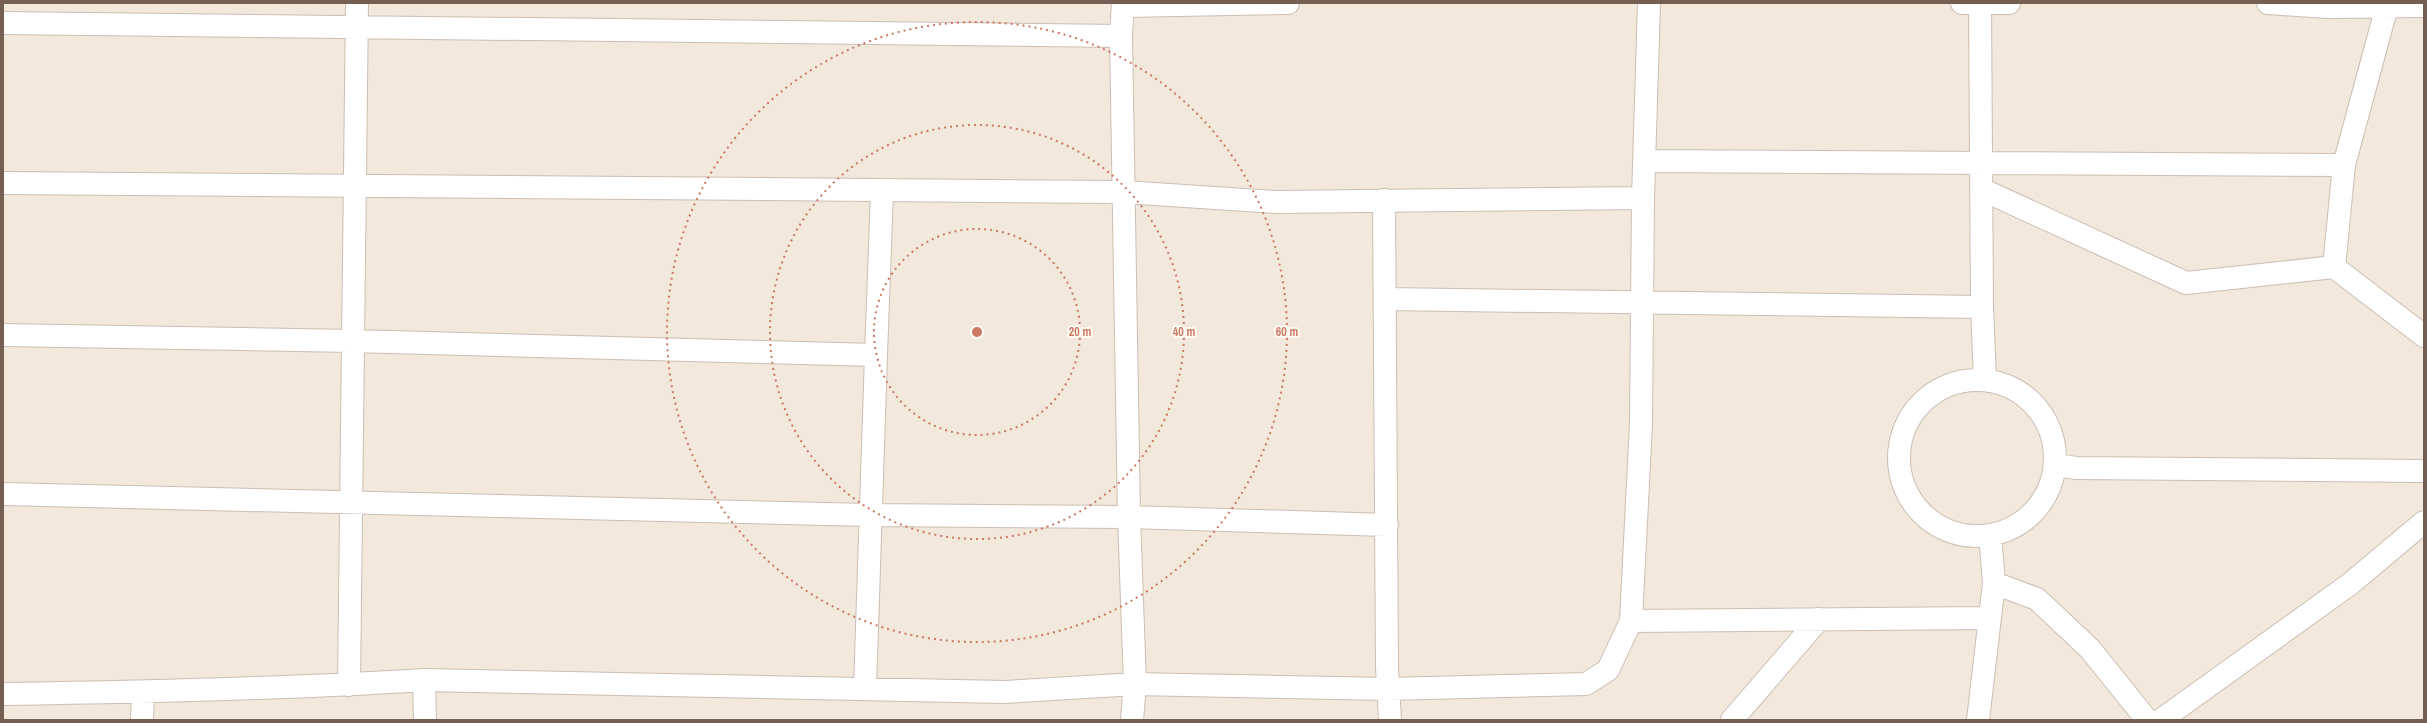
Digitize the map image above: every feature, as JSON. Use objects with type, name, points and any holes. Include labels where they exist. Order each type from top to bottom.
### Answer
[{"type":"street","points":[[349,685],[357,3]]},
{"type":"street","points":[[1132,720],[1135,684],[1129,517],[1120,36],[1124,4],[1288,3]]},
{"type":"street","points":[[3,694],[143,692],[349,685],[424,680],[1005,692],[1135,684],[1388,689],[1586,684],[1608,670],[1631,621],[1641,423],[1643,198],[1649,3]]},
{"type":"street","points":[[1985,380],[1982,307],[1981,163],[1974,4],[2009,3]]},
{"type":"street","points":[[2268,3],[2327,7],[2424,6]]},
{"type":"street","points":[[2334,267],[2344,166],[2387,6]]},
{"type":"street","points":[[3,23],[1120,36]]},
{"type":"street","points":[[1644,162],[2344,166]]},
{"type":"street","points":[[3,183],[354,184],[882,191],[1124,192],[1275,202],[1643,198]]},
{"type":"street","points":[[1981,189],[2186,283],[2334,267],[2424,336]]},
{"type":"street","points":[[865,689],[882,191]]},
{"type":"street","points":[[1384,200],[1386,299],[1386,525],[1388,689],[1390,720]]},
{"type":"street","points":[[1386,299],[1982,307]]},
{"type":"street","points":[[3,335],[352,341],[876,355]]},
{"type":"street","points":[[1985,380],[2005,384],[2023,394],[2038,408],[2049,425],[2055,445],[2056,466],[2051,486],[2041,504],[2032,514],[2010,530],[1990,535],[1970,536],[1949,531],[1931,522],[1916,508],[1905,490],[1899,471],[1898,450],[1904,430],[1913,412],[1927,397],[1944,386],[1964,381],[1985,380]]},
{"type":"street","points":[[2056,466],[2076,468],[2424,471]]},
{"type":"street","points":[[3,494],[870,515],[1129,517],[1386,525]]},
{"type":"street","points":[[2161,720],[2350,584],[2424,522]]},
{"type":"street","points":[[1978,720],[1994,583],[1990,535]]},
{"type":"street","points":[[1994,583],[2037,599],[2090,649],[2148,720]]},
{"type":"street","points":[[1631,621],[1990,618]]},
{"type":"street","points":[[1732,720],[1819,620]]},
{"type":"street","points":[[424,680],[425,720]]},
{"type":"street","points":[[142,720],[143,692]]},
{"type":"shaded area","points":[[3,3],[2424,3],[2424,720],[3,720]]}]
